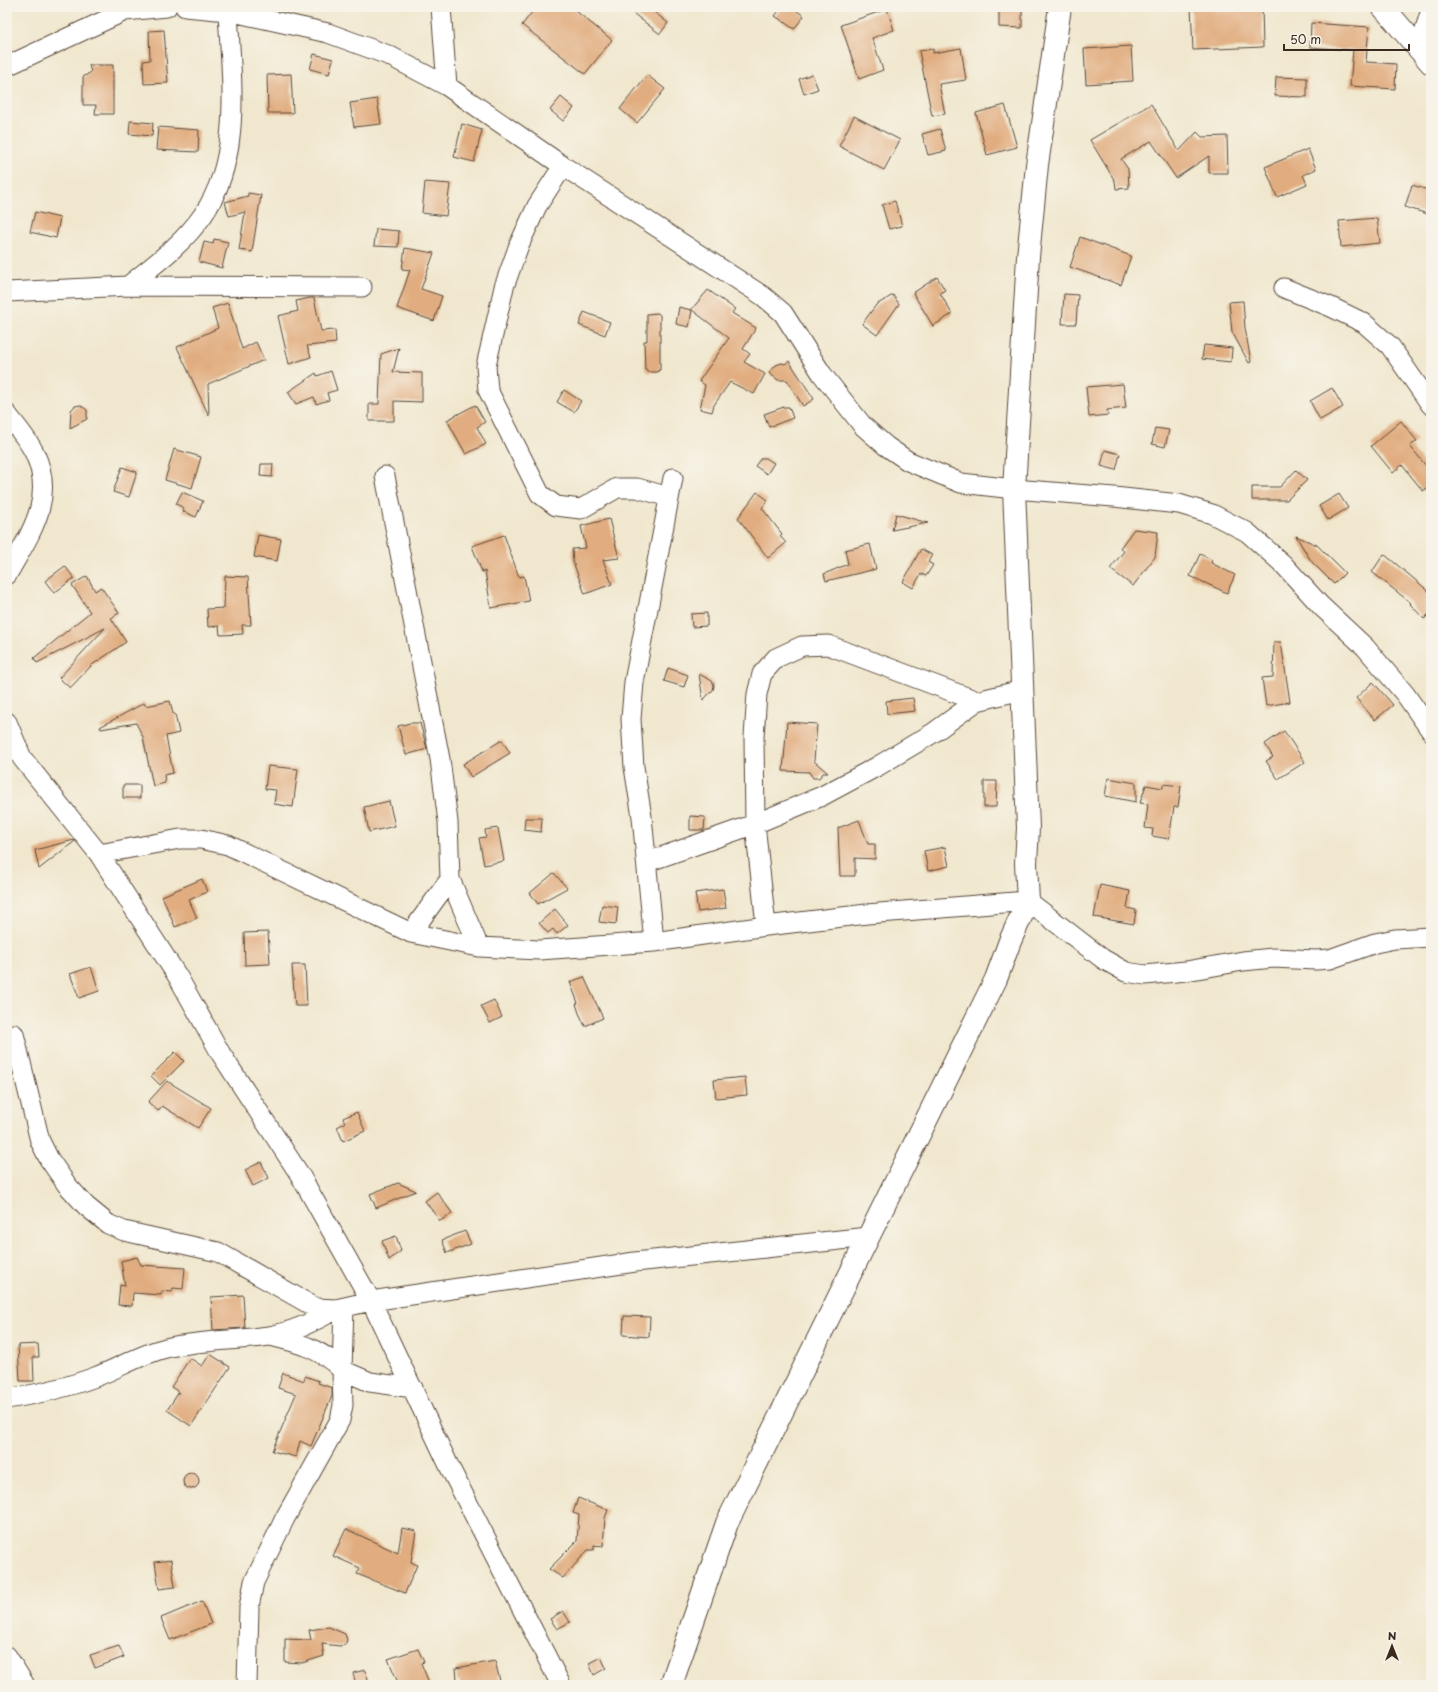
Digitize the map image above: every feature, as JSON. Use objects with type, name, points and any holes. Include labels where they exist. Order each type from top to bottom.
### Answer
[{"type":"street","points":[[7,66],[123,9],[167,7]]},
{"type":"street","points":[[185,7],[228,11],[328,33],[388,55],[447,86],[563,166],[763,296],[783,313],[822,374],[863,426],[886,446],[908,461],[961,483],[1179,504],[1212,514],[1247,532],[1283,564],[1321,606],[1365,647],[1405,694],[1431,731]]},
{"type":"street","points":[[441,7],[447,86]]},
{"type":"street","points":[[671,1685],[728,1524],[996,979],[1010,941],[1028,901],[1026,863],[1028,828],[1014,489],[1029,250],[1037,165],[1060,7]]},
{"type":"street","points":[[1383,7],[1425,55]]},
{"type":"street","points":[[1425,55],[1431,10]]},
{"type":"street","points":[[128,286],[172,251],[203,215],[220,184],[230,144],[232,97],[228,11]]},
{"type":"street","points":[[563,166],[537,206],[519,245],[504,287],[486,366],[488,390],[540,494],[556,506],[581,509],[617,488],[636,488],[670,497]]},
{"type":"street","points":[[7,292],[128,286],[362,287]]},
{"type":"street","points":[[1284,288],[1331,307],[1364,323],[1390,346],[1431,405]]},
{"type":"street","points":[[7,414],[34,451],[39,464],[44,488],[38,519],[7,575]]},
{"type":"street","points":[[385,476],[440,759],[448,822],[450,879],[479,947]]},
{"type":"street","points":[[654,942],[642,817],[634,767],[631,718],[634,682],[673,478]]},
{"type":"street","points":[[766,926],[755,824],[754,737],[757,694],[762,674],[776,658],[802,646],[828,645],[977,700]]},
{"type":"street","points":[[647,862],[755,824],[822,796],[878,766],[933,733],[977,700],[1022,690]]},
{"type":"street","points":[[7,722],[22,758],[99,854],[178,977],[221,1054],[300,1176],[371,1301],[451,1470],[561,1685]]},
{"type":"street","points":[[99,854],[180,839],[200,839],[228,845],[411,933],[479,947],[539,950],[654,942],[766,926],[867,914],[1028,901],[1103,959],[1126,972],[1145,975],[1186,971],[1243,961],[1274,958],[1316,960],[1330,959],[1375,943],[1395,939],[1431,937]]},
{"type":"street","points":[[411,933],[450,879]]},
{"type":"street","points":[[14,1034],[40,1141],[49,1159],[67,1185],[86,1206],[108,1224],[124,1231],[218,1252],[316,1308],[340,1308],[371,1301],[635,1262],[868,1237]]},
{"type":"street","points":[[7,1398],[41,1394],[96,1377],[148,1353],[167,1348],[198,1342],[270,1336],[317,1320],[340,1308]]},
{"type":"street","points":[[247,1685],[250,1607],[254,1582],[295,1499],[340,1420],[343,1405],[340,1308]]},
{"type":"street","points":[[270,1336],[297,1343],[318,1351],[330,1358],[342,1370],[370,1382],[413,1388]]},
{"type":"street","points":[[7,1656],[25,1685]]},
{"type":"building","points":[[536,7],[571,7],[612,40],[585,74],[522,25]]},
{"type":"building","points":[[625,7],[648,7],[668,23],[660,34]]},
{"type":"building","points":[[782,7],[792,7],[804,16],[794,29],[775,16]]},
{"type":"building","points":[[999,7],[1022,7],[1022,28],[999,27]]},
{"type":"building","points":[[1191,7],[1262,7],[1263,47],[1193,50]]},
{"type":"building","points":[[887,9],[894,30],[872,38],[883,70],[859,79],[841,25]]},
{"type":"building","points":[[1311,23],[1369,27],[1366,62],[1396,64],[1395,89],[1350,86],[1353,50],[1310,47]]},
{"type":"building","points":[[164,30],[168,83],[144,84],[143,61],[150,60],[149,31]]},
{"type":"building","points":[[1131,46],[1133,81],[1086,84],[1084,49]]},
{"type":"building","points":[[961,48],[966,80],[939,84],[945,114],[932,116],[919,51],[933,49],[933,53]]},
{"type":"building","points":[[314,54],[333,59],[329,74],[310,69]]},
{"type":"building","points":[[89,65],[113,65],[113,114],[95,114],[96,105],[83,105],[83,77],[91,72]]},
{"type":"building","points":[[291,74],[293,113],[268,113],[267,75]]},
{"type":"building","points":[[812,74],[818,89],[804,94],[799,79]]},
{"type":"building","points":[[647,75],[665,89],[637,123],[620,109]]},
{"type":"building","points":[[1276,77],[1307,78],[1307,97],[1275,96]]},
{"type":"building","points":[[561,97],[574,108],[563,121],[550,110]]},
{"type":"building","points":[[377,99],[381,124],[354,127],[350,103]]},
{"type":"building","points":[[1151,104],[1179,151],[1197,132],[1202,137],[1227,136],[1228,173],[1209,173],[1209,156],[1176,178],[1151,141],[1121,159],[1128,169],[1129,188],[1116,189],[1115,181],[1090,140]]},
{"type":"building","points":[[1005,105],[1017,147],[987,155],[976,113]]},
{"type":"building","points":[[854,116],[900,140],[884,170],[839,146]]},
{"type":"building","points":[[130,121],[153,123],[152,136],[129,134]]},
{"type":"building","points":[[462,124],[482,130],[474,162],[454,157]]},
{"type":"building","points":[[158,127],[199,130],[198,152],[156,150]]},
{"type":"building","points":[[940,129],[946,151],[928,155],[922,134]]},
{"type":"building","points":[[1308,149],[1316,169],[1303,175],[1307,184],[1277,197],[1265,167]]},
{"type":"building","points":[[425,182],[450,184],[446,216],[422,213]]},
{"type":"building","points":[[1412,185],[1431,191],[1431,215],[1405,207]]},
{"type":"building","points":[[248,193],[261,195],[252,252],[239,250],[245,212],[229,216],[225,202],[248,196]]},
{"type":"building","points":[[895,201],[902,226],[889,229],[882,205]]},
{"type":"building","points":[[35,212],[60,218],[56,238],[30,232]]},
{"type":"building","points":[[1377,218],[1380,243],[1341,247],[1339,221]]},
{"type":"building","points":[[376,229],[399,231],[398,247],[374,246]]},
{"type":"building","points":[[1080,237],[1131,256],[1121,285],[1070,267]]},
{"type":"building","points":[[214,239],[228,242],[222,268],[199,262],[204,242],[213,244]]},
{"type":"building","points":[[405,248],[434,253],[421,289],[442,296],[434,321],[397,308],[410,270],[402,269]]},
{"type":"building","points":[[937,277],[945,290],[940,293],[952,314],[933,326],[913,293]]},
{"type":"building","points":[[708,290],[735,309],[732,313],[756,328],[743,349],[750,354],[744,362],[765,374],[754,394],[730,382],[714,405],[712,412],[700,409],[705,385],[699,381],[729,338],[692,310],[689,327],[676,324],[679,307],[691,310]]},
{"type":"building","points":[[1064,294],[1078,295],[1076,324],[1062,324]]},
{"type":"building","points":[[893,295],[899,304],[877,335],[862,324],[876,305]]},
{"type":"building","points":[[314,298],[321,331],[335,330],[336,343],[307,346],[311,357],[289,364],[278,316],[298,311],[296,301]]},
{"type":"building","points":[[1243,301],[1245,328],[1251,362],[1249,363],[1232,332],[1229,302]]},
{"type":"building","points":[[228,303],[242,349],[256,342],[264,360],[208,384],[209,416],[177,347],[218,328],[212,308]]},
{"type":"building","points":[[584,312],[610,322],[605,335],[579,325]]},
{"type":"building","points":[[658,313],[660,315],[660,370],[658,370],[658,372],[647,372],[647,370],[645,370],[644,341],[647,341],[647,314]]},
{"type":"building","points":[[1204,345],[1232,348],[1231,362],[1202,359]]},
{"type":"building","points":[[399,348],[393,372],[422,373],[422,402],[394,401],[394,421],[369,421],[369,404],[379,404],[381,354]]},
{"type":"building","points":[[789,361],[814,399],[803,406],[787,380],[778,380],[769,373],[776,365],[782,363],[785,364]]},
{"type":"building","points":[[331,371],[337,390],[327,393],[329,400],[316,404],[314,397],[296,404],[288,392],[316,373],[317,376]]},
{"type":"building","points":[[1123,384],[1126,408],[1107,410],[1108,415],[1089,417],[1086,387]]},
{"type":"building","points":[[1332,388],[1343,407],[1320,420],[1310,401]]},
{"type":"building","points":[[564,390],[581,401],[574,412],[557,402]]},
{"type":"building","points":[[80,405],[87,410],[87,419],[70,428],[71,410],[75,406]]},
{"type":"building","points":[[475,405],[485,422],[477,427],[486,444],[466,454],[447,420]]},
{"type":"building","points":[[784,407],[789,407],[793,418],[769,427],[764,414]]},
{"type":"building","points":[[1401,421],[1417,441],[1410,446],[1431,472],[1431,485],[1423,491],[1402,465],[1393,473],[1371,446]]},
{"type":"building","points":[[1155,428],[1169,430],[1165,447],[1152,444]]},
{"type":"building","points":[[174,449],[201,457],[192,488],[165,480]]},
{"type":"building","points":[[1105,450],[1120,454],[1116,470],[1101,466]]},
{"type":"building","points":[[761,458],[766,458],[774,463],[767,474],[755,466]]},
{"type":"building","points":[[261,464],[273,464],[272,477],[260,476]]},
{"type":"building","points":[[122,467],[137,472],[129,497],[113,492]]},
{"type":"building","points":[[1296,470],[1307,480],[1287,500],[1252,500],[1252,487],[1280,487]]},
{"type":"building","points":[[182,492],[203,501],[196,517],[182,511],[184,508],[176,504]]},
{"type":"building","points":[[757,492],[768,500],[762,508],[782,534],[780,536],[786,543],[768,558],[738,518]]},
{"type":"building","points":[[1339,494],[1348,508],[1328,520],[1319,506]]},
{"type":"building","points":[[896,514],[928,523],[892,530]]},
{"type":"building","points":[[609,519],[619,558],[603,560],[612,584],[585,594],[573,562],[572,549],[586,548],[581,526]]},
{"type":"building","points":[[1134,529],[1158,532],[1155,557],[1133,586],[1110,569],[1124,551],[1120,548]]},
{"type":"building","points":[[258,535],[281,539],[277,561],[254,557]]},
{"type":"building","points":[[504,535],[519,577],[524,576],[529,601],[491,608],[485,571],[482,572],[472,546]]},
{"type":"building","points":[[1296,536],[1317,545],[1345,573],[1334,584],[1311,561]]},
{"type":"building","points":[[870,544],[876,569],[826,581],[824,574],[848,564],[845,550]]},
{"type":"building","points":[[921,549],[932,555],[928,562],[933,565],[926,576],[921,574],[913,588],[903,582]]},
{"type":"building","points":[[1200,554],[1212,560],[1211,563],[1235,575],[1227,593],[1190,576]]},
{"type":"building","points":[[1384,554],[1431,593],[1431,612],[1424,619],[1410,604],[1411,603],[1372,572]]},
{"type":"building","points":[[65,566],[74,578],[54,593],[45,581]]},
{"type":"building","points":[[87,576],[95,591],[101,587],[119,613],[111,618],[126,642],[92,665],[70,688],[59,678],[105,628],[37,663],[34,658],[90,612],[72,585]]},
{"type":"building","points":[[225,576],[248,577],[251,625],[242,625],[243,634],[220,635],[219,626],[208,627],[207,609],[224,608]]},
{"type":"building","points":[[707,613],[707,626],[692,627],[691,614]]},
{"type":"building","points":[[1274,642],[1281,642],[1290,702],[1266,706],[1262,678],[1273,677]]},
{"type":"building","points":[[668,668],[688,675],[684,687],[664,681]]},
{"type":"building","points":[[699,674],[712,681],[714,685],[713,690],[703,700]]},
{"type":"building","points":[[1373,682],[1393,705],[1375,720],[1356,698]]},
{"type":"building","points":[[913,698],[915,711],[887,714],[886,701]]},
{"type":"building","points":[[170,701],[173,714],[175,714],[179,733],[166,736],[173,773],[164,775],[165,783],[153,786],[143,737],[136,723],[101,729],[100,727],[144,703],[146,706]]},
{"type":"building","points":[[787,722],[817,724],[814,761],[828,773],[823,773],[819,778],[813,778],[809,772],[783,771]]},
{"type":"building","points":[[410,723],[420,723],[427,749],[406,755],[398,726]]},
{"type":"building","points":[[1284,731],[1305,762],[1278,779],[1266,761],[1273,757],[1265,744]]},
{"type":"building","points":[[502,740],[510,753],[471,777],[463,764]]},
{"type":"building","points":[[268,766],[298,769],[293,807],[274,804],[276,790],[265,789]]},
{"type":"building","points":[[1108,778],[1136,783],[1136,802],[1105,796]]},
{"type":"building","points":[[984,781],[997,781],[996,807],[984,807]]},
{"type":"building","points":[[1163,784],[1181,786],[1178,807],[1174,807],[1169,839],[1152,836],[1153,829],[1145,828],[1148,804],[1140,803],[1146,785],[1163,788]]},
{"type":"building","points":[[123,785],[140,785],[140,798],[123,798]]},
{"type":"building","points":[[389,801],[395,826],[369,832],[364,807]]},
{"type":"building","points":[[690,816],[705,817],[704,830],[690,830]]},
{"type":"building","points":[[525,818],[542,818],[541,832],[524,830]]},
{"type":"building","points":[[859,820],[868,844],[875,844],[875,859],[855,858],[855,876],[840,876],[838,828]]},
{"type":"building","points":[[498,828],[504,861],[484,865],[479,838],[486,837],[485,830]]},
{"type":"building","points":[[75,841],[39,869],[35,850]]},
{"type":"building","points":[[945,847],[949,866],[928,871],[924,851]]},
{"type":"building","points":[[554,873],[567,888],[538,904],[530,893]]},
{"type":"building","points":[[202,879],[207,892],[189,900],[197,918],[175,927],[162,896]]},
{"type":"building","points":[[1100,885],[1130,891],[1127,908],[1136,910],[1134,924],[1094,917]]},
{"type":"building","points":[[723,889],[726,908],[698,912],[695,893]]},
{"type":"building","points":[[602,905],[618,907],[616,924],[599,922]]},
{"type":"building","points":[[555,909],[568,925],[557,934],[553,929],[548,933],[539,923]]},
{"type":"building","points":[[268,932],[270,964],[245,965],[244,933]]},
{"type":"building","points":[[292,965],[305,965],[307,1006],[295,1006]]},
{"type":"building","points":[[91,967],[99,991],[79,998],[70,974]]},
{"type":"building","points":[[584,977],[603,1018],[585,1026],[579,1013],[576,1004],[578,1003],[570,982]]},
{"type":"building","points":[[494,1000],[502,1017],[490,1023],[481,1006]]},
{"type":"building","points":[[175,1052],[184,1061],[160,1085],[151,1076]]},
{"type":"building","points":[[745,1077],[747,1095],[716,1098],[714,1080]]},
{"type":"building","points":[[167,1081],[211,1108],[198,1128],[162,1106],[158,1111],[148,1102]]},
{"type":"building","points":[[357,1112],[365,1131],[343,1141],[337,1127],[345,1123],[343,1118]]},
{"type":"building","points":[[261,1162],[269,1178],[253,1186],[245,1170]]},
{"type":"building","points":[[398,1183],[416,1191],[376,1208],[370,1194]]},
{"type":"building","points":[[437,1192],[452,1213],[440,1221],[425,1201]]},
{"type":"building","points":[[465,1231],[471,1244],[447,1253],[442,1240]]},
{"type":"building","points":[[396,1236],[401,1251],[389,1260],[382,1241]]},
{"type":"building","points":[[137,1257],[141,1265],[185,1268],[183,1289],[173,1288],[172,1292],[162,1291],[161,1295],[133,1293],[132,1306],[118,1305],[120,1285],[125,1286],[121,1261]]},
{"type":"building","points":[[243,1295],[245,1328],[213,1330],[211,1297]]},
{"type":"building","points":[[624,1316],[650,1317],[649,1337],[623,1335]]},
{"type":"building","points":[[38,1344],[39,1357],[33,1357],[34,1381],[20,1381],[18,1345]]},
{"type":"building","points":[[210,1354],[230,1367],[191,1426],[167,1410],[179,1392],[171,1387],[190,1358],[202,1366]]},
{"type":"building","points":[[283,1373],[304,1381],[305,1376],[332,1388],[332,1396],[311,1446],[300,1441],[296,1457],[272,1451],[296,1394],[278,1388]]},
{"type":"building","points":[[191,1473],[198,1478],[199,1481],[194,1488],[191,1489],[184,1484],[183,1481],[188,1474]]},
{"type":"building","points":[[578,1498],[608,1510],[605,1518],[603,1546],[594,1545],[594,1550],[588,1550],[563,1578],[549,1569],[577,1541],[579,1515],[573,1513]]},
{"type":"building","points":[[402,1528],[416,1531],[411,1562],[417,1565],[405,1593],[357,1574],[360,1568],[333,1556],[346,1529],[398,1553]]},
{"type":"building","points":[[171,1560],[175,1587],[159,1589],[155,1562]]},
{"type":"building","points":[[202,1601],[211,1624],[170,1640],[161,1618]]},
{"type":"building","points":[[563,1611],[570,1622],[557,1629],[550,1619]]},
{"type":"building","points":[[329,1627],[345,1634],[347,1640],[345,1645],[340,1646],[322,1644],[324,1656],[302,1663],[285,1662],[285,1639],[311,1640],[309,1630]]},
{"type":"building","points":[[119,1646],[124,1657],[95,1668],[90,1655]]},
{"type":"building","points":[[418,1649],[424,1662],[421,1663],[430,1685],[399,1685],[388,1659]]},
{"type":"building","points":[[601,1657],[606,1668],[594,1675],[589,1663]]},
{"type":"building","points":[[495,1661],[501,1685],[460,1685],[460,1681],[457,1680],[456,1668]]},
{"type":"building","points":[[365,1670],[370,1685],[356,1685],[353,1673]]}]
